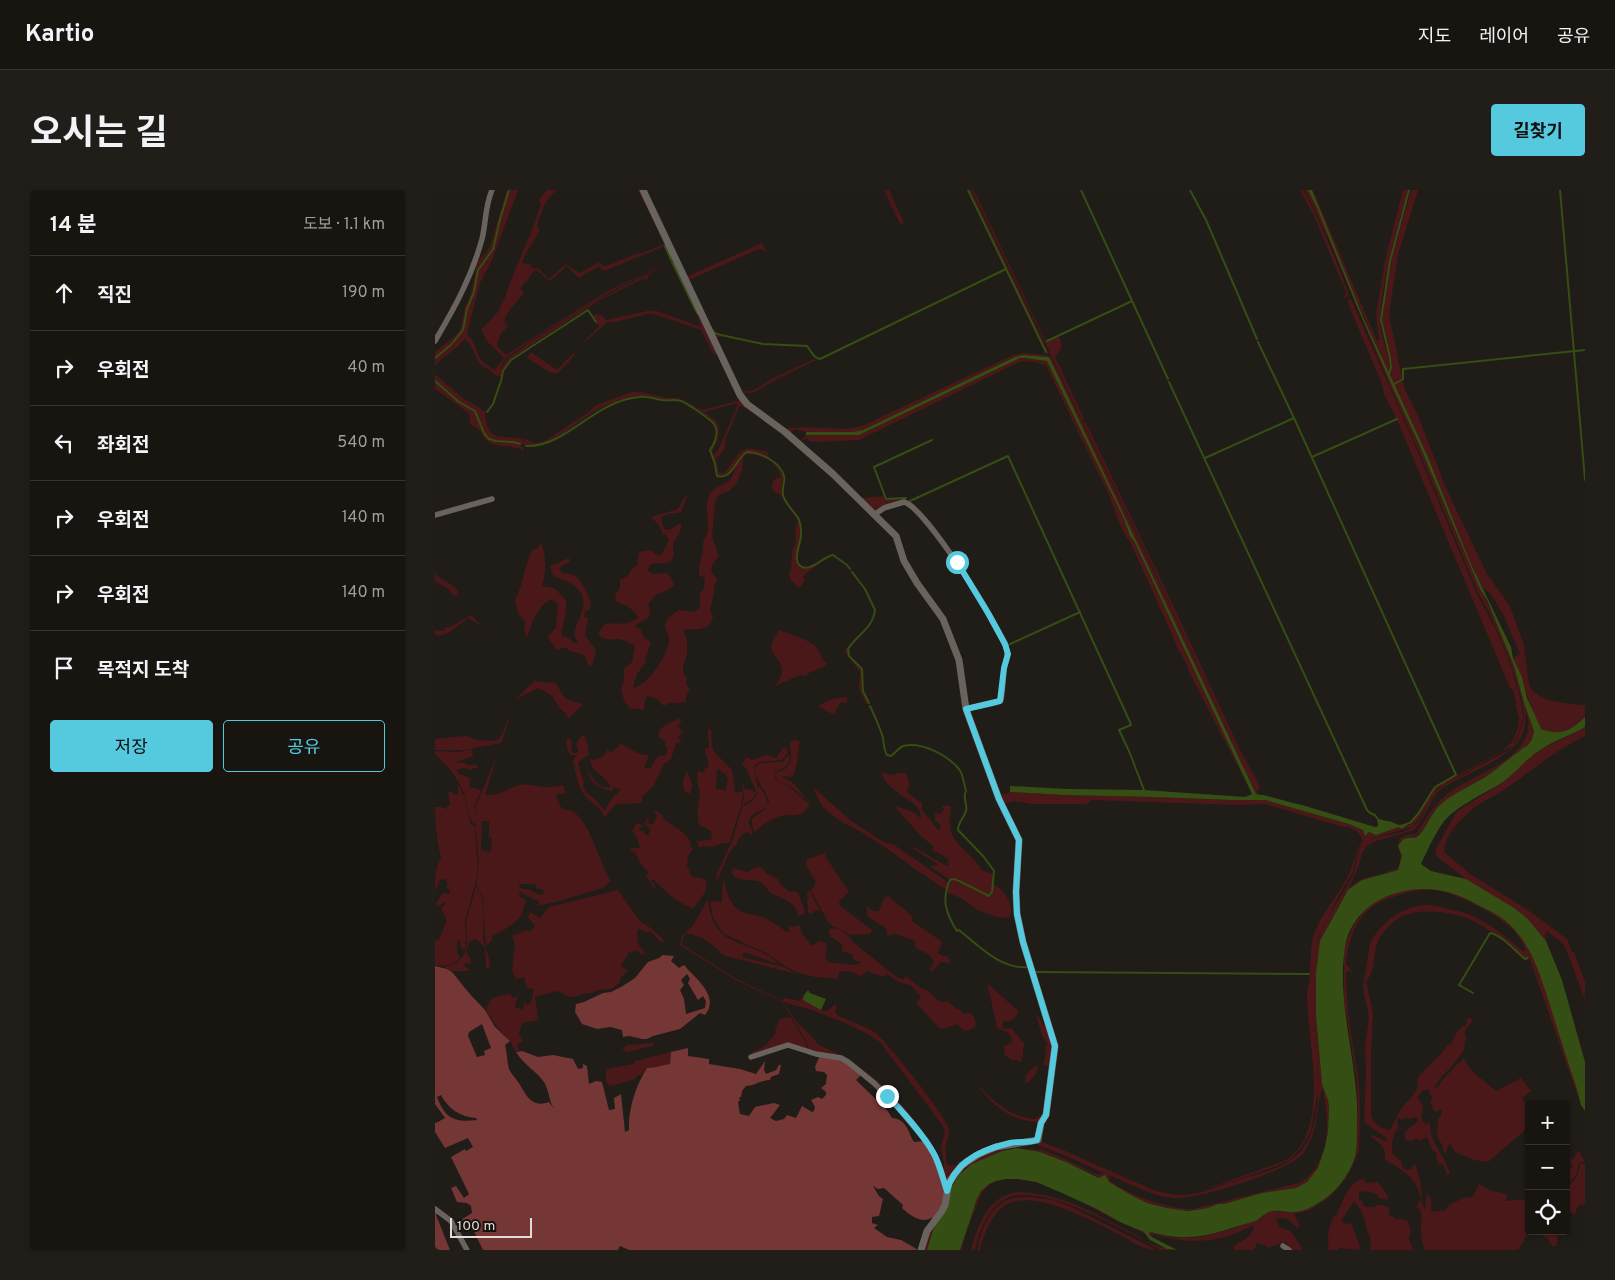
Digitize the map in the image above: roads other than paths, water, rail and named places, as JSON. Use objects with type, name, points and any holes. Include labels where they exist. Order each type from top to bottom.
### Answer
[{"type":"street","points":[[435,341],[464,289],[475,263],[485,224],[486,204],[492,190]]},
{"type":"street","points":[[643,190],[740,395],[747,404],[785,432],[833,474],[896,536],[904,561],[943,619],[959,660],[966,709],[999,799],[1019,840],[1016,892],[1017,914],[1023,942],[1055,1046],[1046,1115],[1041,1123],[1037,1140],[996,1147],[971,1158],[954,1174],[949,1182],[942,1212],[927,1231],[921,1250]]},
{"type":"street","points":[[435,515],[492,499]]},
{"type":"street","points":[[874,515],[884,508],[904,502],[914,508],[948,548],[1005,644],[1008,654],[1004,668],[1001,700],[966,709]]},
{"type":"street","points":[[751,1057],[788,1045],[817,1054],[841,1058],[848,1062],[895,1103],[925,1140],[935,1156],[947,1191]]},
{"type":"street","points":[[435,1209],[451,1221],[467,1250]]},
{"type":"street","points":[[1283,1246],[1289,1250]]},
{"type":"waterway","points":[[435,358],[451,345],[463,330],[478,270],[493,249],[509,190]]},
{"type":"waterway","points":[[968,190],[1046,352]]},
{"type":"waterway","points":[[1081,190],[1168,379]]},
{"type":"waterway","points":[[1190,190],[1206,220],[1257,339]]},
{"type":"waterway","points":[[1389,375],[1391,367],[1390,358],[1381,320],[1390,261],[1409,190]]},
{"type":"waterway","points":[[1560,190],[1585,480]]},
{"type":"waterway","points":[[665,246],[671,260]]},
{"type":"waterway","points":[[672,262],[697,313]]},
{"type":"waterway","points":[[712,330],[721,335],[763,344],[807,346],[814,356],[820,359],[1006,269]]},
{"type":"waterway","points":[[1047,341],[1132,301]]},
{"type":"waterway","points":[[487,412],[493,404],[503,371],[511,360],[588,310],[596,322]]},
{"type":"waterway","points":[[1258,342],[1456,775],[1435,787],[1410,823]]},
{"type":"waterway","points":[[1394,384],[1403,379],[1403,369],[1585,350]]},
{"type":"waterway","points":[[435,381],[459,402],[475,411],[484,433],[489,439],[520,444]]},
{"type":"waterway","points":[[1169,382],[1367,810],[1377,818]]},
{"type":"waterway","points":[[526,446],[540,445],[554,440],[594,414],[624,400],[648,397],[681,401],[708,418],[715,427],[716,439],[710,450],[717,476],[727,475],[747,452],[764,456],[774,462],[782,471],[784,476],[784,498],[800,522],[801,538],[797,552],[799,565],[806,568],[810,567],[833,555],[850,569]]},
{"type":"waterway","points":[[1205,458],[1294,418]]},
{"type":"waterway","points":[[1312,457],[1397,419]]},
{"type":"waterway","points":[[906,498],[886,499],[874,467],[932,440]]},
{"type":"waterway","points":[[910,501],[1008,456],[1130,722],[1131,725],[1119,730],[1144,790]]},
{"type":"waterway","points":[[852,572],[865,589],[875,610],[868,627],[848,649],[849,656],[862,669],[863,691],[869,703]]},
{"type":"waterway","points":[[1008,645],[1080,612]]},
{"type":"waterway","points":[[870,706],[883,738],[887,755],[891,756],[903,746],[925,747],[941,754],[960,771],[966,791],[966,808],[958,830],[984,857],[994,871],[992,892],[989,896],[959,881],[950,880],[945,900],[950,919],[957,931],[959,930],[991,956],[1009,965],[1028,967]]},
{"type":"waterway","points":[[1473,993],[1459,985],[1490,933],[1504,940],[1525,959],[1528,958]]},
{"type":"waterway","points":[[1035,972],[1309,974]]}]
